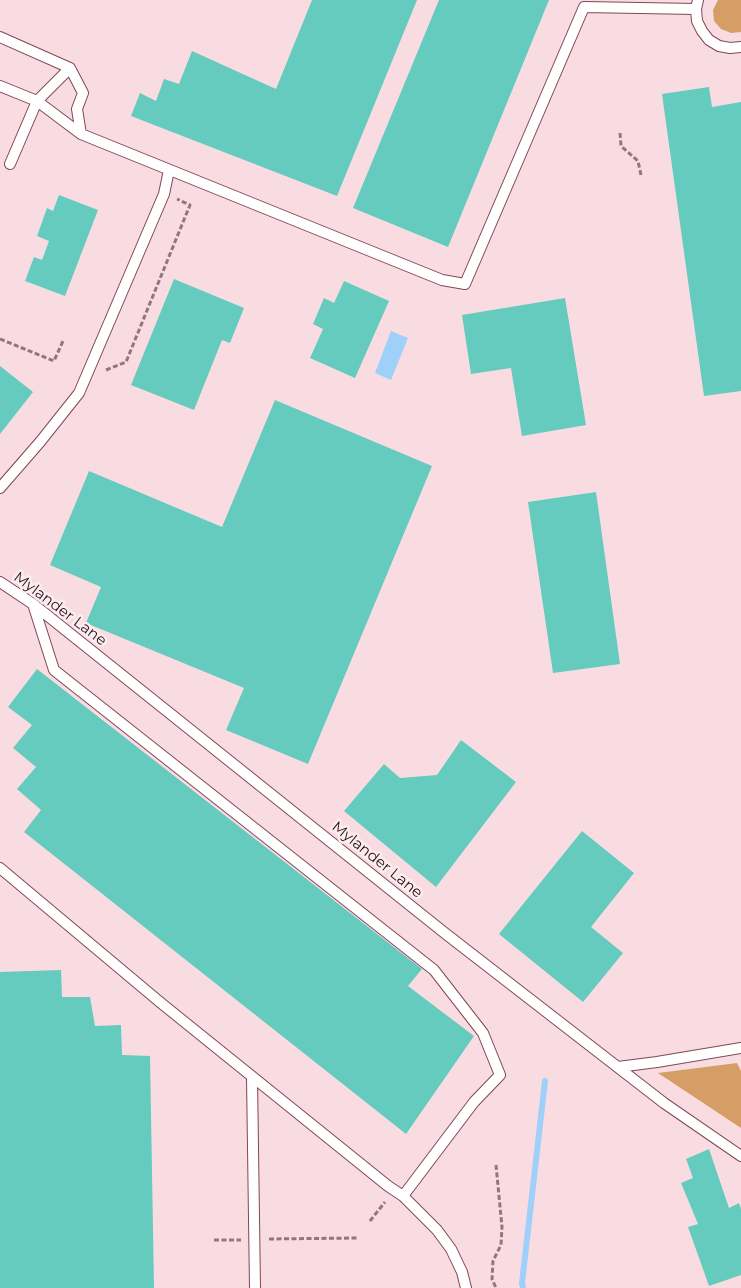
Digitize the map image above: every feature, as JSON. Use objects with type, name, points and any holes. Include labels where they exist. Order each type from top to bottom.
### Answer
[{"type":"lane","points":[[0,86],[37,101],[81,134],[442,280],[465,284],[584,7],[697,5],[697,21],[709,40],[719,46],[741,47]]},
{"type":"lane","points":[[0,37],[70,68],[83,93],[77,109],[81,134]]},
{"type":"lane","points":[[10,164],[37,101],[70,68]]},
{"type":"lane","points":[[0,488],[79,393],[164,194],[169,170]]},
{"type":"lane","name":"Mylander Lane","points":[[0,582],[33,604],[438,928],[664,1103],[741,1156]]},
{"type":"lane","points":[[33,604],[54,670],[434,970],[483,1033],[500,1075],[474,1102],[403,1196]]},
{"type":"lane","points":[[0,868],[252,1077],[403,1196],[437,1230],[451,1249],[462,1272],[466,1288]]},
{"type":"lane","points":[[618,1067],[741,1048]]},
{"type":"lane","points":[[252,1077],[255,1288]]},
{"type":"path","points":[[620,134],[621,146],[638,161],[641,175]]},
{"type":"path","points":[[105,370],[126,362],[190,205],[174,198]]},
{"type":"path","points":[[0,339],[60,364]]},
{"type":"path","points":[[54,362],[63,341]]},
{"type":"path","points":[[496,1165],[502,1227],[501,1245],[493,1261],[492,1279],[496,1288]]},
{"type":"path","points":[[370,1222],[386,1201]]},
{"type":"path","points":[[266,1239],[357,1238]]},
{"type":"path","points":[[214,1240],[247,1240]]},
{"type":"shaded area","points":[[718,0],[741,0],[741,32],[731,33],[721,29],[714,21],[713,10]]},
{"type":"shaded area","points":[[737,1063],[741,1071],[741,1128],[658,1073]]},
{"type":"water","points":[[391,331],[408,338],[391,380],[375,373]]},
{"type":"building","points":[[312,0],[417,0],[337,196],[131,116],[140,93],[156,101],[164,79],[179,84],[192,51],[276,89]]},
{"type":"building","points":[[439,0],[549,0],[448,247],[353,208]]},
{"type":"building","points":[[709,87],[712,107],[741,102],[741,391],[704,396],[662,94]]},
{"type":"building","points":[[59,195],[98,210],[65,296],[25,281],[34,257],[42,260],[49,241],[37,236],[47,208],[53,211]]},
{"type":"building","points":[[174,279],[244,308],[230,343],[222,340],[194,410],[131,385]]},
{"type":"building","points":[[344,281],[389,301],[355,378],[310,358],[323,329],[313,324],[324,298],[334,303]]},
{"type":"building","points":[[565,298],[586,425],[522,436],[511,368],[471,374],[462,315]]},
{"type":"building","points":[[0,366],[33,392],[0,434]]},
{"type":"building","points":[[275,400],[432,466],[308,764],[226,730],[244,688],[86,623],[101,587],[50,565],[89,471],[222,527]]},
{"type":"building","points":[[596,492],[620,664],[553,673],[528,502]]},
{"type":"building","points":[[37,669],[422,969],[408,986],[474,1036],[406,1134],[24,832],[41,810],[17,789],[36,767],[13,748],[32,725],[8,707]]},
{"type":"building","points":[[461,740],[516,782],[436,887],[344,811],[384,764],[400,778],[437,775]]},
{"type":"building","points":[[582,831],[634,873],[591,927],[623,953],[583,1002],[499,934]]},
{"type":"building","points":[[61,970],[62,997],[90,997],[95,1026],[121,1025],[122,1055],[150,1056],[154,1288],[0,1288],[0,972]]},
{"type":"building","points":[[709,1149],[729,1208],[739,1203],[741,1209],[741,1275],[709,1286],[688,1227],[698,1224],[681,1183],[693,1178],[686,1159]]},
{"type":"waterway","points":[[523,1288],[522,1283],[545,1081]]}]
